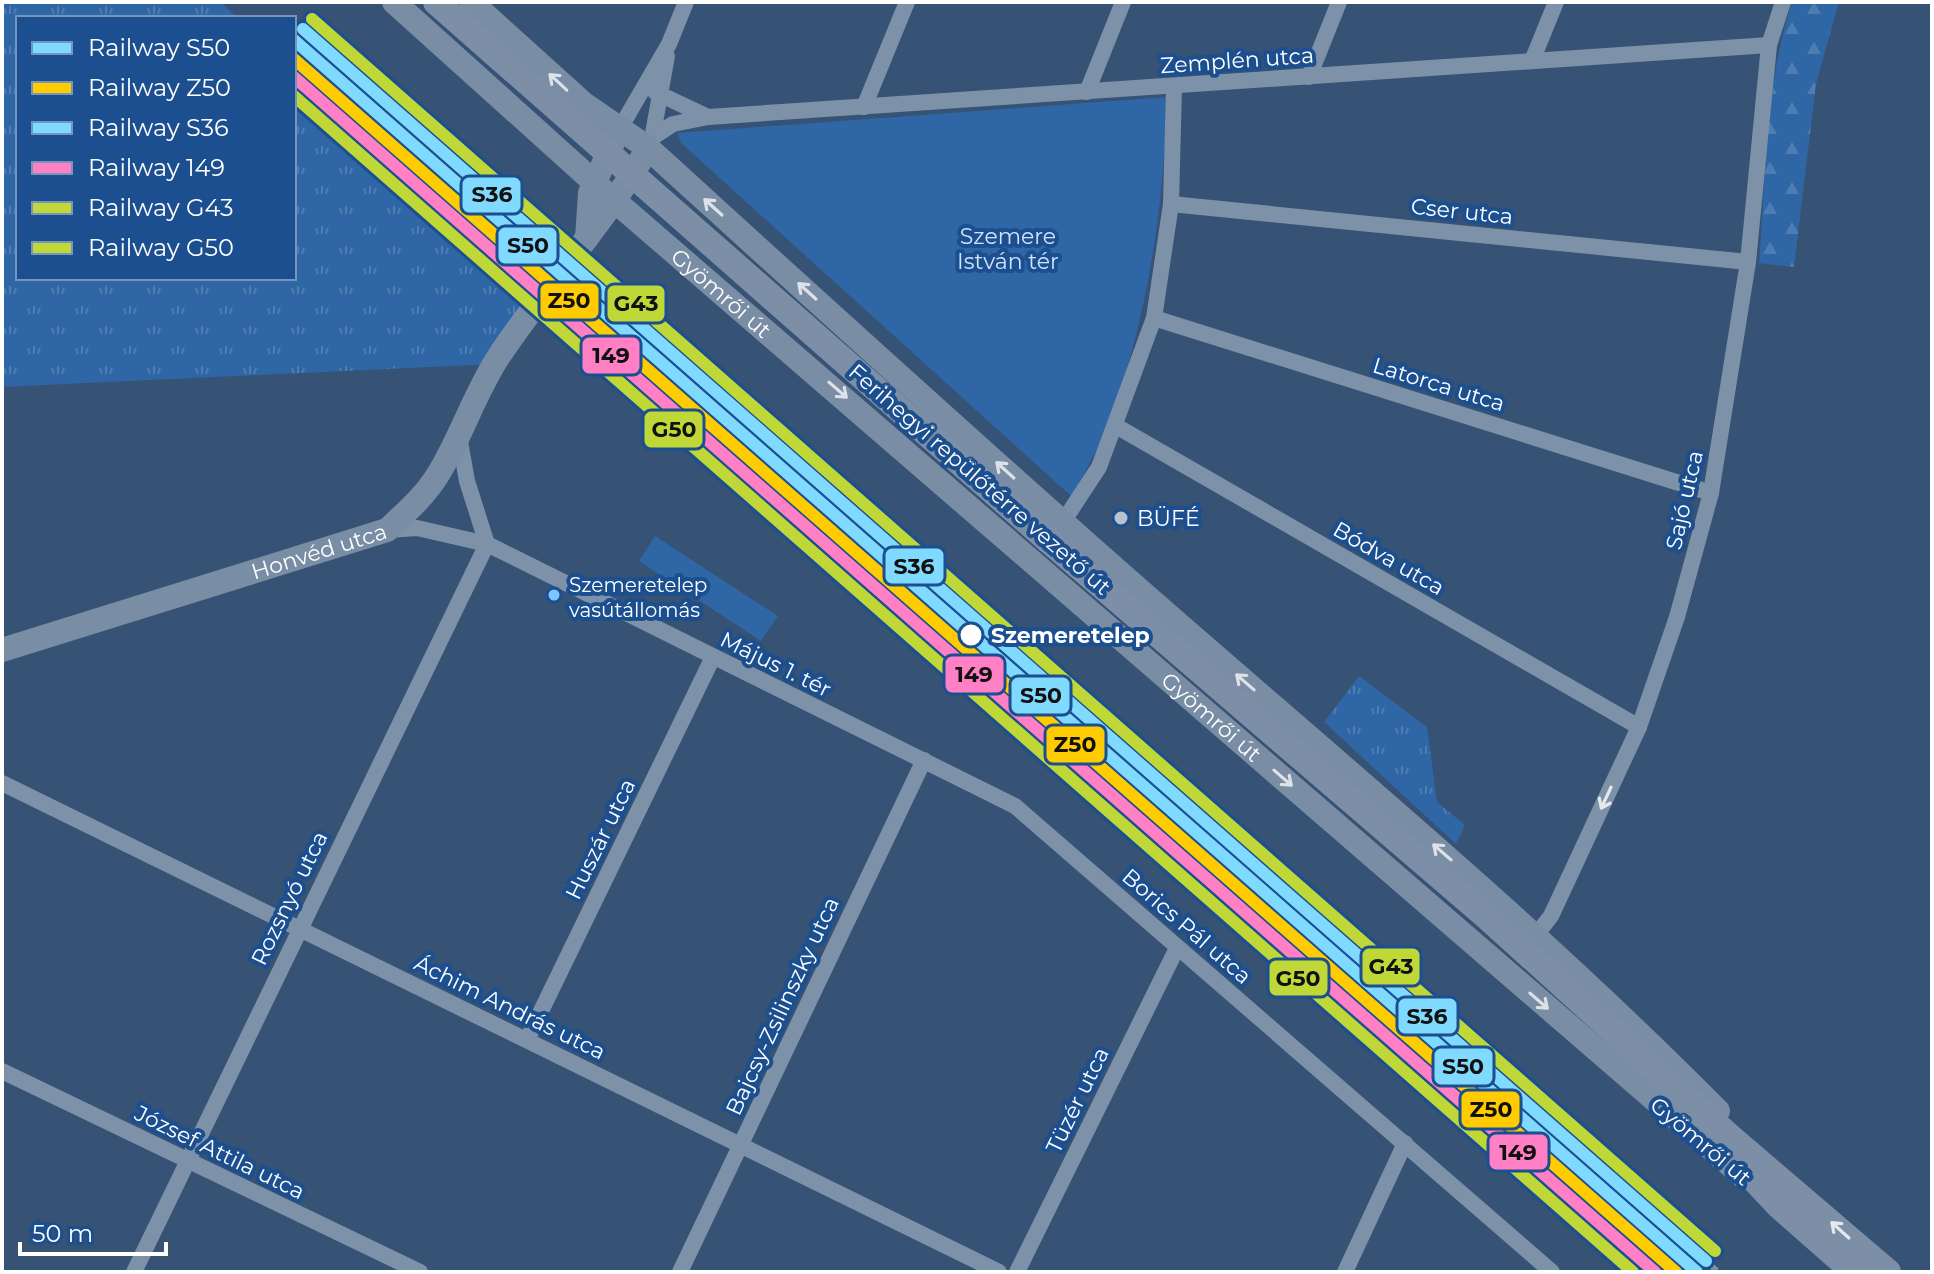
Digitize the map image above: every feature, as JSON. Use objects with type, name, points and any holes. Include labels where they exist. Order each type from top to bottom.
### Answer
[{"type":"main road","name":"Ferihegyi repülőtérre vezető út","points":[[436,2],[1056,531],[1598,1019],[1786,1197],[1854,1272]]},
{"type":"main road","name":"Ferihegyi repülőtérre vezető út","points":[[1786,1197],[1888,1272]]},
{"type":"street","name":"Gyömrői út","points":[[394,2],[616,202],[1641,1091],[1786,1197]]},
{"type":"street","name":"Gyömrői út","points":[[471,2],[577,99],[619,130],[650,143],[1056,531],[1536,935],[1654,1047],[1786,1197]]},
{"type":"street","points":[[586,212],[594,182],[619,130],[669,44],[686,2]]},
{"type":"street","points":[[864,107],[907,2]]},
{"type":"street","points":[[1087,92],[1123,2]]},
{"type":"street","points":[[1309,77],[1339,2]]},
{"type":"street","points":[[1532,61],[1556,2]]},
{"type":"street","name":"Sajó utca","points":[[1536,935],[1551,916],[1639,727],[1677,617],[1711,493],[1748,262],[1769,45],[1783,2]]},
{"type":"street","points":[[650,143],[662,95],[669,44]]},
{"type":"street","name":"Zemplén utca","points":[[650,143],[673,124],[708,117],[1769,45]]},
{"type":"street","points":[[1056,531],[1099,467],[1154,318],[1171,204],[1174,87]]},
{"type":"street","name":"Zemplén utca","points":[[639,95],[648,92],[662,95],[708,117]]},
{"type":"street","points":[[544,137],[580,193],[586,212],[587,238],[607,230],[643,225]]},
{"type":"street","name":"Honvéd utca","points":[[2,650],[387,530],[419,500],[438,475],[493,364],[531,308],[616,202],[650,143]]},
{"type":"street","name":"Cser utca","points":[[1171,204],[1748,262]]},
{"type":"street","name":"Latorca utca","points":[[1154,318],[1711,493]]},
{"type":"street","name":"Bódva utca","points":[[1116,426],[1639,727]]},
{"type":"street","points":[[459,435],[467,481],[487,544]]},
{"type":"street","points":[[387,530],[417,528],[487,544]]},
{"type":"street","name":"Május 1. tér","points":[[487,544],[924,760]]},
{"type":"street","name":"Rozsnyó utca","points":[[134,1272],[487,544]]},
{"type":"street","name":"Huszár utca","points":[[527,1040],[713,657]]},
{"type":"street","name":"Borics Pál utca","points":[[924,760],[1015,806],[1552,1272]]},
{"type":"street","name":"Bajcsy-Zsilinszky utca","points":[[680,1272],[924,760]]},
{"type":"street","name":"Áchim András utca","points":[[2,783],[999,1272]]},
{"type":"street","name":"Tüzér utca","points":[[1017,1272],[1177,948]]},
{"type":"street","name":"József Attila utca","points":[[2,1071],[420,1272]]},
{"type":"street","points":[[1345,1272],[1405,1143]]},
{"type":"green space","points":[[2,2],[220,2],[236,16],[16,16],[16,280],[296,280],[296,70],[546,289],[493,364],[2,387]]},
{"type":"green space","points":[[1792,2],[1839,2],[1816,84],[1794,267],[1759,263],[1765,164],[1776,66]]},
{"type":"green space","name":"Szemere István tér","points":[[1167,97],[1158,220],[1135,341],[1110,420],[1072,497],[681,143],[677,133]]},
{"type":"green space","points":[[655,536],[778,616],[761,641],[639,561]]},
{"type":"green space","points":[[1359,676],[1427,727],[1437,802],[1465,825],[1456,844],[1324,722]]},
{"type":"railway","points":[[915,641],[1635,1272]]},
{"type":"railway","points":[[1256,865],[1718,1272]]},
{"type":"railway","points":[[1432,1080],[1655,1272]]},
{"type":"rail line","name":"G43","points":[[312,19],[1715,1251]]},
{"type":"rail line","name":"S36","points":[[303,29],[1706,1261]]},
{"type":"rail line","name":"S50","points":[[296,42],[1697,1272]]},
{"type":"rail line","name":"Z50","points":[[296,61],[1676,1272]]},
{"type":"rail line","name":"149","points":[[296,79],[1655,1272]]},
{"type":"rail line","name":"G50","points":[[296,98],[1633,1272]]},
{"type":"place","name":"BÜFÉ","points":[[1121,518]]},
{"type":"place","name":"Szemeretelep vasútállomás","points":[[554,595]]},
{"type":"place","name":"Szemeretelep","points":[[971,635]]}]
